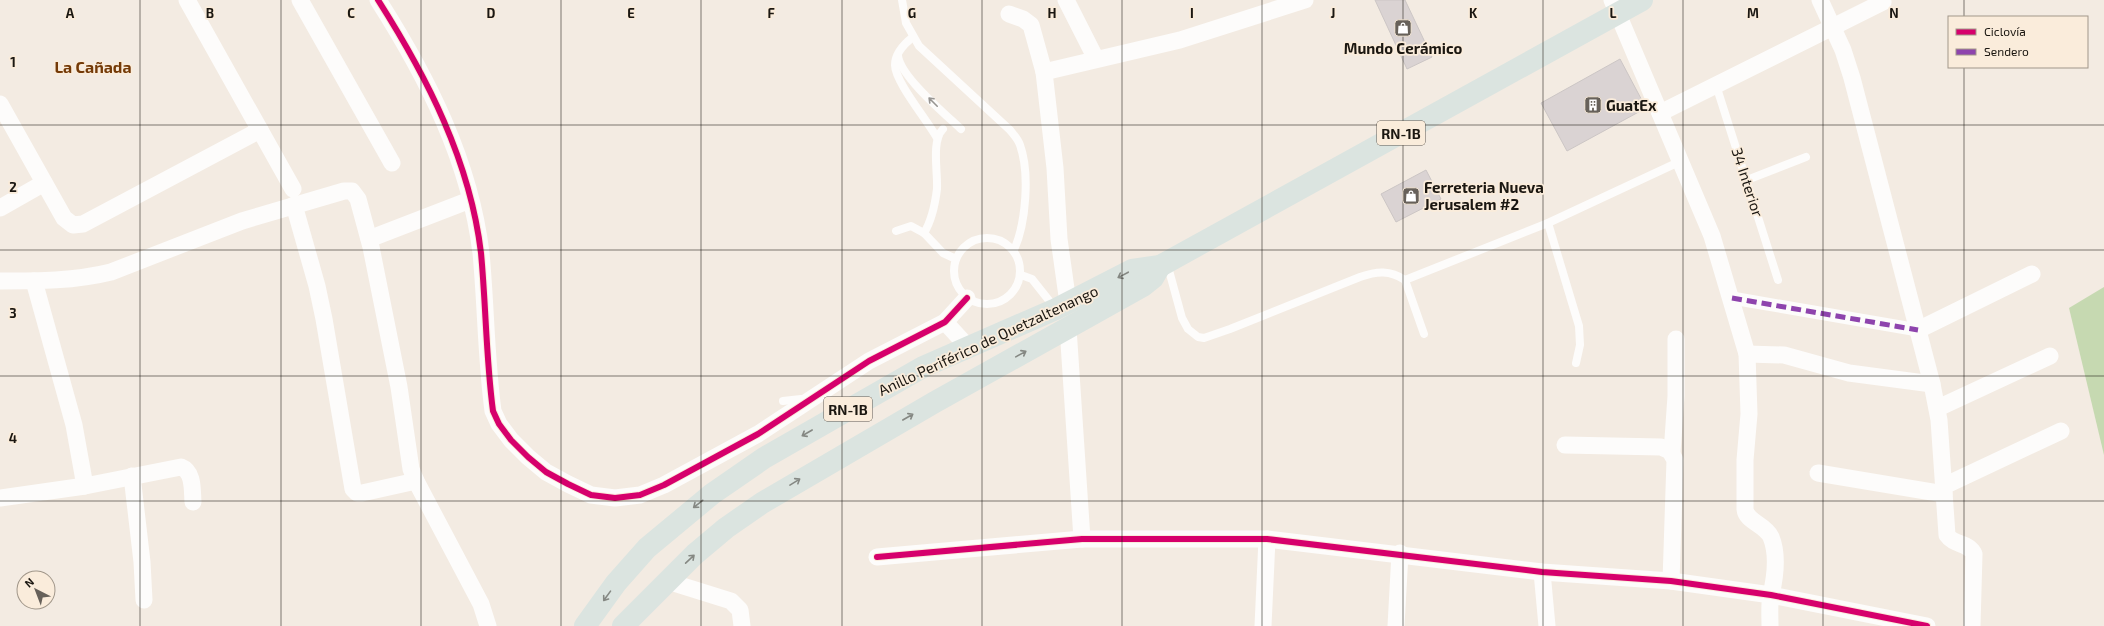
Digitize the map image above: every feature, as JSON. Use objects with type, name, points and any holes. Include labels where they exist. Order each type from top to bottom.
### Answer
[{"type":"highway","name":"Anillo Periférico de Quetzaltenango","points":[[585,626],[631,565],[664,532],[712,494],[764,458],[891,384],[968,347],[1062,306],[1132,270],[1163,264],[1615,7],[1642,0]]},
{"type":"highway","name":"Anillo Periférico de Quetzaltenango","points":[[623,626],[667,581],[726,528],[762,503],[935,402],[1143,286],[1153,278],[1163,264]]},
{"type":"street","points":[[187,0],[260,130],[293,197],[317,286],[324,319],[353,490],[357,493],[362,493],[416,481]]},
{"type":"street","points":[[300,0],[392,163]]},
{"type":"street","points":[[378,0],[418,68],[436,105],[461,166],[470,200],[480,252],[493,410],[499,424],[511,440],[528,457],[546,472],[568,484],[591,495],[615,498],[640,495],[664,485],[758,434],[869,361],[945,322],[967,298]]},
{"type":"street","points":[[1066,0],[1096,59]]},
{"type":"street","points":[[1044,72],[1180,40],[1305,0]]},
{"type":"street","points":[[1820,0],[1833,27],[1852,78],[1938,408],[1947,535],[1954,543],[1968,546],[1974,554],[1972,626]]},
{"type":"street","points":[[1660,113],[1883,2]]},
{"type":"street","points":[[1615,7],[1712,236],[1732,298],[1747,354],[1749,414],[1745,460],[1745,509],[1747,516],[1767,531],[1773,544],[1774,586],[1771,595],[1770,626]]},
{"type":"street","points":[[1009,14],[1023,19],[1031,25],[1044,72],[1055,168],[1062,306]]},
{"type":"street","points":[[0,104],[64,218],[73,226],[84,224],[260,130]]},
{"type":"street","points":[[0,208],[44,183]]},
{"type":"street","points":[[0,281],[34,281],[98,275],[111,272],[228,226],[293,197],[352,191],[358,199],[369,239],[399,386],[409,459],[416,481],[481,604],[488,626]]},
{"type":"street","points":[[369,239],[470,200]]},
{"type":"street","points":[[1732,298],[1918,330],[2032,274]]},
{"type":"street","points":[[34,281],[74,425],[85,486]]},
{"type":"street","points":[[945,322],[968,347]]},
{"type":"street","points":[[1068,328],[1082,539]]},
{"type":"street","points":[[1671,582],[1675,460],[1672,453],[1676,396],[1676,339]]},
{"type":"street","points":[[1747,354],[1784,355],[1849,373],[1932,384]]},
{"type":"street","points":[[1938,408],[2050,356]]},
{"type":"street","points":[[1818,473],[1944,490],[2060,431]]},
{"type":"street","points":[[1565,445],[1661,447],[1672,453]]},
{"type":"street","points":[[0,498],[85,486],[178,467],[184,468],[191,477],[193,502]]},
{"type":"street","points":[[132,476],[142,562],[144,600]]},
{"type":"street","points":[[877,557],[1082,539],[1267,539],[1400,553],[1542,572],[1671,582],[1771,595],[1928,626]]},
{"type":"street","points":[[1263,626],[1267,539]]},
{"type":"street","points":[[1396,626],[1400,553]]},
{"type":"street","points":[[1542,572],[1547,626]]},
{"type":"street","points":[[667,581],[732,601],[740,610],[742,626]]},
{"type":"lane","points":[[902,0],[906,23],[913,37],[929,56],[1010,130],[1020,143],[1024,158],[1025,210],[1020,235],[1014,250]]},
{"type":"lane","points":[[913,37],[903,46],[898,55],[895,67],[897,74],[937,138]]},
{"type":"lane","points":[[898,55],[899,61],[907,74],[961,129]]},
{"type":"lane","name":"34 Interior","points":[[1716,85],[1778,280]]},
{"type":"lane","points":[[924,233],[931,219],[937,188],[937,138],[943,128]]},
{"type":"lane","points":[[1747,180],[1806,157]]},
{"type":"lane","points":[[1405,280],[1548,223],[1681,161]]},
{"type":"lane","points":[[1548,223],[1579,326],[1580,345],[1576,363]]},
{"type":"lane","points":[[896,231],[911,226],[924,233],[943,253],[956,259]]},
{"type":"lane","points":[[982,238],[994,238],[1005,242],[1014,250],[1018,258],[1021,275],[1016,288],[1009,297],[988,305],[977,303],[967,298],[959,290],[955,280],[954,269],[956,259],[962,249],[971,242],[982,238]]},
{"type":"lane","points":[[1163,264],[1182,318],[1188,329],[1198,337],[1204,338],[1230,329],[1372,273],[1391,273],[1405,280],[1424,334]]},
{"type":"lane","points":[[1021,275],[1032,279],[1062,306]]},
{"type":"lane","points":[[783,401],[792,402],[817,394]]},
{"type":"green space","points":[[2104,287],[2104,455],[2069,308]]},
{"type":"building","name":"Mundo Cerámico","points":[[1375,0],[1405,0],[1432,57],[1407,69]]},
{"type":"building","name":"GuatEx","points":[[1620,59],[1646,108],[1567,151],[1541,103]]},
{"type":"building","name":"Ferreteria Nueva Jerusalem #2","points":[[1426,170],[1441,199],[1396,222],[1381,194]]},
{"type":"marked path","points":[[1732,298],[1918,330]]},
{"type":"cycle path","points":[[378,0],[413,59],[444,121],[467,185],[481,253],[493,411],[499,424],[511,440],[528,457],[546,472],[568,484],[591,495],[615,498],[640,495],[664,485],[758,434],[869,361],[945,322],[967,298]]},
{"type":"cycle path","points":[[877,557],[1082,539],[1267,539],[1542,572],[1671,581],[1771,595],[1927,626]]},
{"type":"place","name":"Mundo Cerámico","points":[[1403,28]]},
{"type":"place","name":"GuatEx","points":[[1593,105]]},
{"type":"place","name":"Ferreteria Nueva Jerusalem #2","points":[[1411,196]]},
{"type":"district","name":"La Cañada","points":[[93,66]]}]
